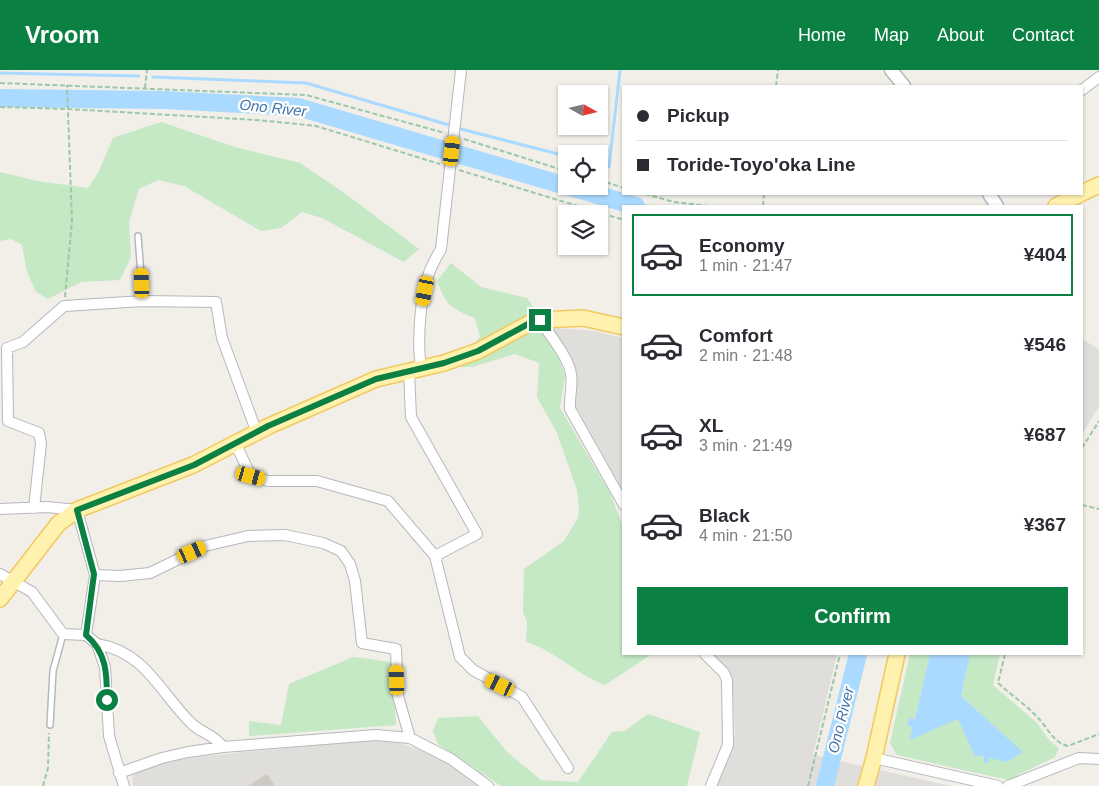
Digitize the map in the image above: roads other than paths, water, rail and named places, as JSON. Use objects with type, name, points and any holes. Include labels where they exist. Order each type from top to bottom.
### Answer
[{"type":"main road","points":[[1083,192],[1099,185]]},
{"type":"main road","points":[[1058,205],[1077,195]]},
{"type":"main road","points":[[0,599],[58,524],[77,510],[194,465],[257,433],[376,379],[444,363],[478,351],[530,323],[540,320],[583,318],[622,327]]},
{"type":"main road","points":[[866,786],[897,655]]},
{"type":"street","points":[[434,556],[477,534],[412,417],[422,308],[428,274],[441,248],[461,70]]},
{"type":"street","points":[[891,70],[903,85]]},
{"type":"street","points":[[1083,89],[1099,77]]},
{"type":"street","points":[[34,508],[41,443],[39,433],[8,421],[4,348],[23,342],[64,306],[143,301],[216,302],[222,338],[257,433]]},
{"type":"street","points":[[540,320],[568,366],[571,375],[570,410],[622,501]]},
{"type":"street","points":[[236,445],[251,476],[268,481],[317,481],[388,501],[434,556],[460,657],[473,670],[522,697],[568,768]]},
{"type":"street","points":[[0,510],[34,508],[77,510],[94,574],[86,635]]},
{"type":"street","points":[[94,574],[120,576],[150,573],[205,546],[248,536],[286,534],[341,551],[350,564],[355,581],[362,643],[396,649],[398,696],[410,738]]},
{"type":"street","points":[[0,574],[32,592],[63,634],[86,635],[97,644],[113,647],[127,653],[143,666],[193,725],[216,738],[223,748]]},
{"type":"street","points":[[97,644],[105,667],[109,736],[124,786]]},
{"type":"street","points":[[707,655],[724,673],[728,689],[728,745],[711,786]]},
{"type":"street","points":[[119,773],[162,758],[223,748],[357,735],[410,738],[451,759],[488,786]]},
{"type":"street","points":[[874,758],[998,786]]},
{"type":"street","points":[[1008,786],[1079,758],[1099,759]]},
{"type":"lane","points":[[138,236],[143,301]]},
{"type":"lane","points":[[50,725],[53,670],[63,634]]},
{"type":"water","points":[[930,655],[970,655],[961,696],[1023,752],[1007,762],[989,758],[988,763],[984,763],[984,757],[974,755],[958,719],[912,739],[910,738],[912,727],[907,725],[909,718],[915,719]]},
{"type":"waterway","points":[[608,167],[620,70]]},
{"type":"waterway","points":[[0,73],[139,76]]},
{"type":"waterway","points":[[153,77],[306,83],[449,125]]},
{"type":"waterway","name":"Ono River","points":[[0,98],[164,100],[298,107],[558,184]]},
{"type":"waterway","points":[[461,129],[558,154]]},
{"type":"waterway","name":"Ono River","points":[[598,195],[633,205]]},
{"type":"waterway","name":"Ono River","points":[[825,786],[858,655]]}]
